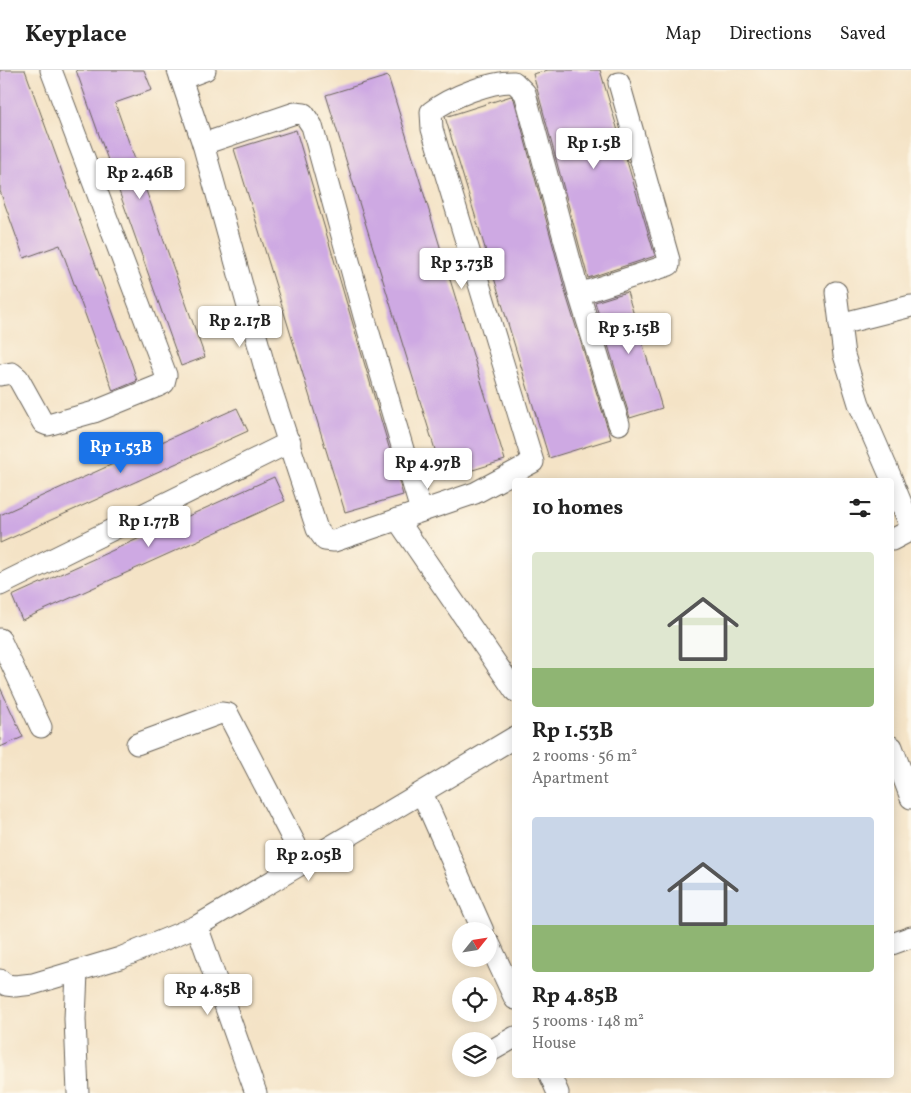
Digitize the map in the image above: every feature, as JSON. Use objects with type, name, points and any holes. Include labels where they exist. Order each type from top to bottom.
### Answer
[{"type":"street","points":[[0,375],[12,373],[18,378],[43,423],[48,425],[94,412],[158,386],[164,383],[166,375],[51,70]]},
{"type":"street","points":[[205,70],[181,81],[201,140],[269,383],[290,442],[317,529],[324,540],[334,541],[475,493],[533,462],[432,130],[431,112],[443,102],[502,81],[514,82],[525,93],[579,294],[619,424]]},
{"type":"street","points":[[579,294],[669,265],[619,83]]},
{"type":"street","points":[[201,140],[296,113],[304,114],[312,126],[364,316],[421,511]]},
{"type":"street","points":[[836,292],[844,355],[859,404],[891,478]]},
{"type":"street","points":[[840,324],[911,306]]},
{"type":"street","points":[[0,585],[290,442]]},
{"type":"street","points":[[894,486],[911,528],[894,539]]},
{"type":"street","points":[[397,519],[512,687]]},
{"type":"street","points":[[0,639],[41,726]]},
{"type":"street","points":[[137,744],[221,713],[228,714],[305,863]]},
{"type":"street","points":[[0,980],[6,985],[15,986],[32,984],[77,972],[127,955],[197,926],[512,739]]},
{"type":"street","points":[[894,752],[911,798]]},
{"type":"street","points":[[422,793],[480,922]]},
{"type":"street","points":[[197,926],[256,1093]]},
{"type":"street","points":[[894,943],[911,937]]},
{"type":"street","points":[[498,962],[512,992]]},
{"type":"street","points":[[77,972],[75,1019],[78,1093]]},
{"type":"street","points":[[497,1047],[512,1039]]},
{"type":"street","points":[[551,1078],[558,1093]]},
{"type":"building","points":[[0,70],[25,70],[132,365],[137,381],[113,391],[60,245],[24,258],[0,191]]},
{"type":"building","points":[[76,70],[144,70],[152,90],[115,103],[205,357],[181,366]]},
{"type":"building","points":[[548,70],[600,70],[655,256],[588,278],[533,74]]},
{"type":"building","points":[[388,76],[505,460],[444,479],[326,95]]},
{"type":"building","points":[[511,96],[514,99],[567,298],[611,439],[549,458],[445,117]]},
{"type":"building","points":[[296,130],[403,495],[345,512],[234,149]]},
{"type":"building","points":[[627,292],[662,408],[630,418],[595,302]]},
{"type":"building","points":[[237,408],[248,431],[0,543],[0,515]]},
{"type":"building","points":[[274,477],[285,501],[22,620],[12,596]]},
{"type":"building","points":[[0,687],[23,737],[0,747]]}]
